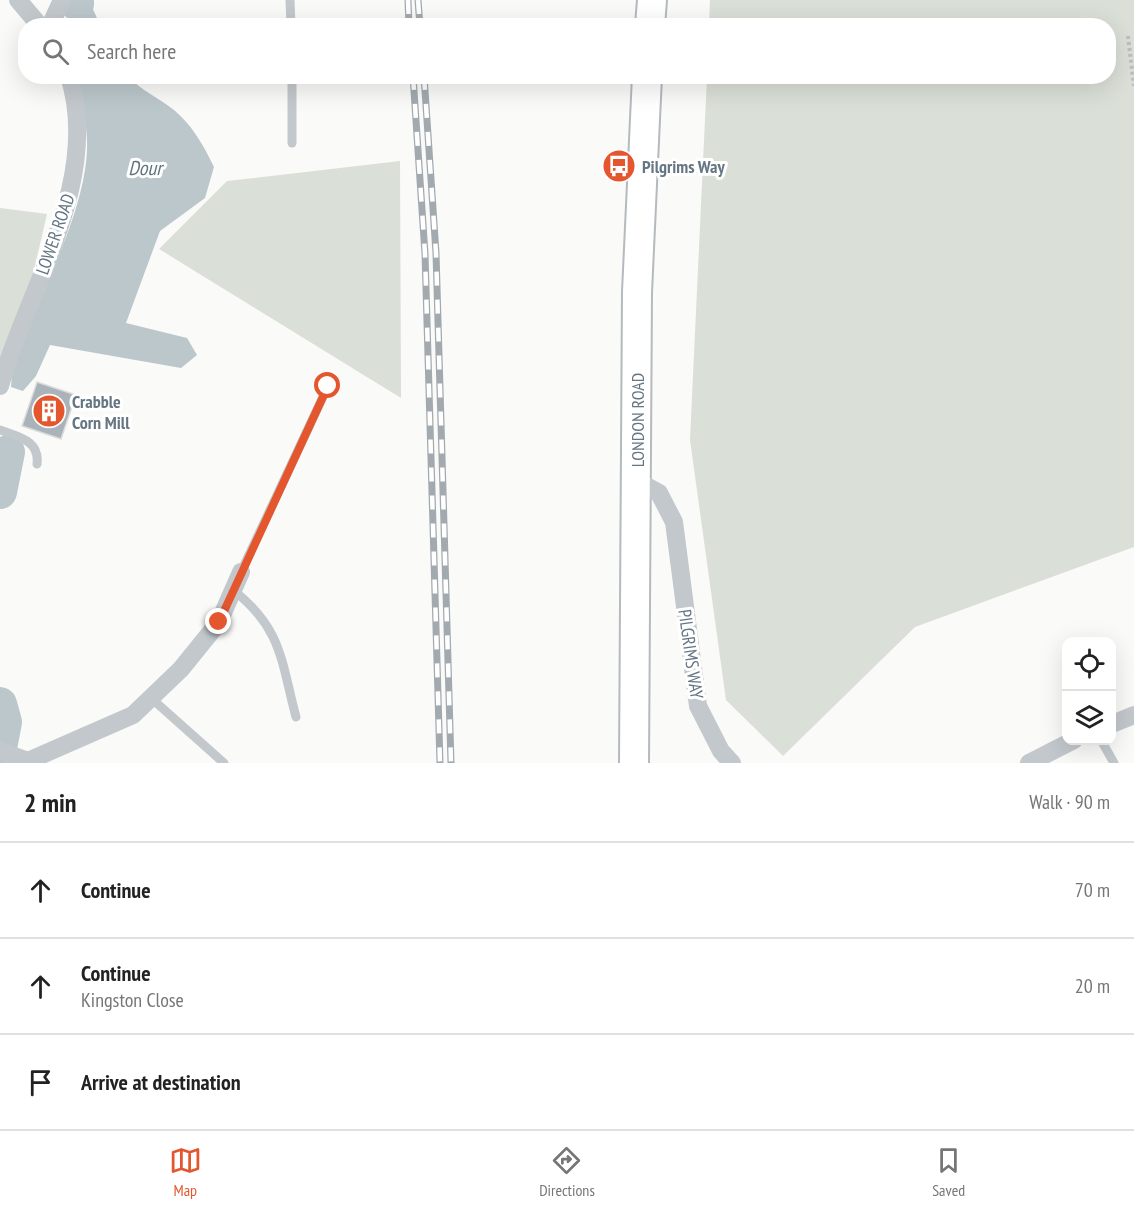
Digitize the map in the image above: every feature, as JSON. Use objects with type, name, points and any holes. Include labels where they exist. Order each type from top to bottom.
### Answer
[{"type":"main road","points":[[651,18],[652,0]]},
{"type":"main road","name":"LONDON ROAD","points":[[634,763],[637,292],[647,84]]},
{"type":"street","points":[[18,0],[33,18]]},
{"type":"street","points":[[54,18],[62,0]]},
{"type":"street","name":"LOWER ROAD","points":[[0,386],[9,355],[45,267],[70,188],[77,156],[77,128],[70,84]]},
{"type":"street","name":"PILGRIMS WAY","points":[[637,481],[659,493],[674,522],[698,706],[721,751],[732,763]]},
{"type":"street","points":[[0,751],[28,760],[133,715],[181,669],[219,622],[241,572]]},
{"type":"street","points":[[1116,722],[1134,715]]},
{"type":"street","points":[[1029,763],[1066,745]]},
{"type":"lane","points":[[290,0],[291,18]]},
{"type":"lane","points":[[292,84],[292,143]]},
{"type":"lane","points":[[241,572],[328,386]]},
{"type":"lane","points":[[0,430],[28,440],[35,446],[38,454],[37,464]]},
{"type":"lane","points":[[233,590],[254,606],[276,638],[296,717]]},
{"type":"lane","points":[[151,698],[224,763]]},
{"type":"lane","points":[[1103,745],[1114,763]]},
{"type":"path","points":[[1128,36],[1134,87]]},
{"type":"shaded area","points":[[710,0],[1134,0],[1134,547],[915,627],[783,756],[726,700],[690,440],[707,84],[1116,84],[1116,18],[709,18]]},
{"type":"shaded area","points":[[400,161],[401,398],[159,249],[227,181]]},
{"type":"shaded area","points":[[0,208],[47,214],[30,287],[0,365]]},
{"type":"water","points":[[89,0],[97,18],[73,18],[77,4]]},
{"type":"water","name":"Dour","points":[[77,84],[137,84],[186,122],[197,136],[214,167],[205,198],[160,231],[126,323],[187,338],[197,355],[181,368],[50,345],[36,376],[23,391],[11,387],[13,361],[59,256],[78,201],[87,149],[84,112]]},
{"type":"building","name":"Crabble Corn Mill","points":[[37,382],[76,395],[61,439],[22,426]]},
{"type":"waterway","name":"Dour","points":[[0,492],[8,452]]},
{"type":"waterway","name":"Dour","points":[[0,704],[5,722],[0,748]]},
{"type":"railway","points":[[408,0],[409,18]]},
{"type":"railway","points":[[418,0],[419,18]]},
{"type":"railway","points":[[414,84],[425,254],[440,763]]},
{"type":"railway","points":[[425,84],[436,253],[451,763]]},
{"type":"place","name":"Pilgrims Way","points":[[619,166]]},
{"type":"place","name":"Crabble Corn Mill","points":[[49,411]]},
{"type":"route","points":[[219,622],[328,386]]}]
